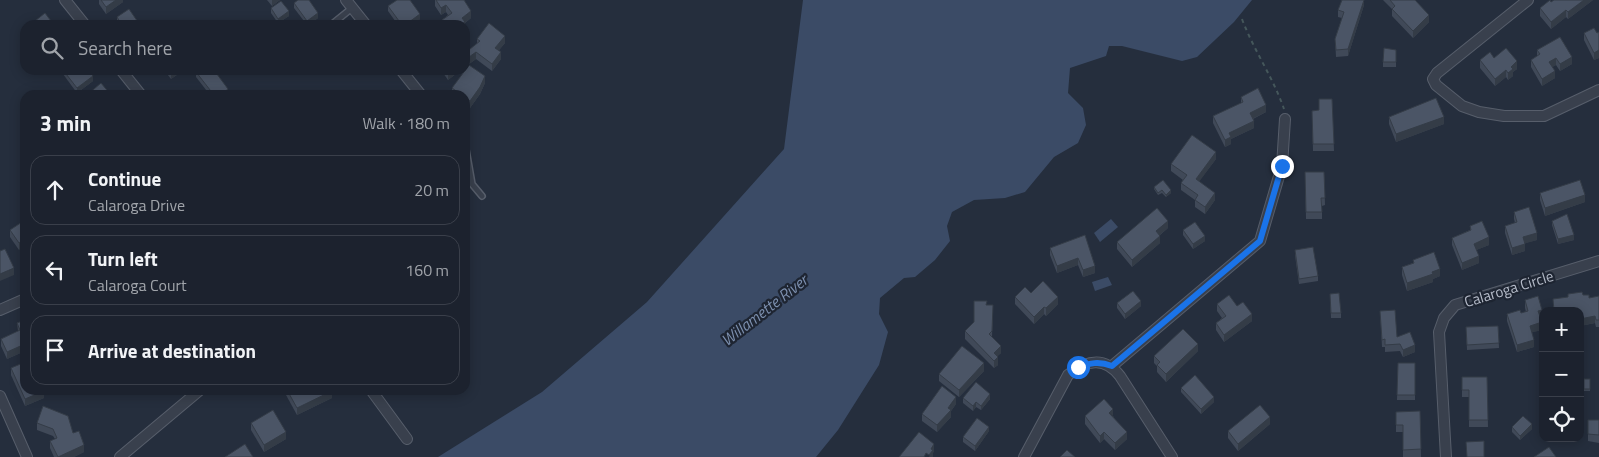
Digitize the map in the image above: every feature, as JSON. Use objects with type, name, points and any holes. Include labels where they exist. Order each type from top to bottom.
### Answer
[{"type":"street","points":[[65,0],[81,20]]},
{"type":"street","points":[[1528,0],[1437,73],[1433,79],[1436,85],[1462,106],[1479,112],[1504,116],[1544,116],[1599,90]]},
{"type":"street","points":[[349,4],[362,20]]},
{"type":"street","points":[[125,75],[137,90]]},
{"type":"street","points":[[405,75],[417,90]]},
{"type":"street","points":[[1112,366],[1260,241],[1282,166],[1285,119]]},
{"type":"street","name":"Calaroga Circle","points":[[1446,457],[1438,332],[1444,318],[1455,305],[1599,261]]},
{"type":"street","points":[[0,310],[20,301]]},
{"type":"street","points":[[1024,457],[1068,375],[1078,367],[1088,363],[1100,362],[1112,366],[1172,457]]},
{"type":"street","points":[[120,457],[194,395]]},
{"type":"street","points":[[375,395],[407,439]]},
{"type":"street","points":[[0,396],[27,457]]},
{"type":"lane","points":[[335,20],[349,4]]},
{"type":"lane","points":[[470,173],[472,184],[482,196]]},
{"type":"path","points":[[1242,19],[1262,64],[1276,86],[1285,119]]},
{"type":"water","name":"Willamette River","points":[[803,0],[1252,0],[1234,22],[1197,57],[1182,61],[1122,46],[1109,46],[1106,56],[1070,68],[1068,93],[1083,108],[1086,125],[1078,143],[1054,157],[1025,192],[1005,198],[974,200],[952,212],[947,226],[950,241],[935,260],[915,277],[904,278],[880,298],[879,314],[888,332],[879,365],[838,430],[816,457],[438,457],[542,392],[647,302],[784,149]]},
{"type":"water","points":[[1111,219],[1118,227],[1100,242],[1094,233]]},
{"type":"water","points":[[1108,277],[1112,285],[1095,291],[1092,282]]},
{"type":"building","points":[[101,0],[116,0],[106,7]]},
{"type":"building","points":[[298,0],[309,0],[318,13],[306,20],[294,3]]},
{"type":"building","points":[[397,0],[410,0],[420,14],[412,20],[398,20],[388,6]]},
{"type":"building","points":[[436,0],[464,0],[471,11],[462,18],[464,20],[442,20],[452,13],[446,5],[441,8]]},
{"type":"building","points":[[1342,0],[1364,0],[1348,49],[1336,50],[1335,39],[1344,12],[1338,10]]},
{"type":"building","points":[[1390,0],[1415,0],[1429,15],[1413,31],[1392,9],[1395,6]]},
{"type":"building","points":[[1550,0],[1551,2],[1554,0],[1584,0],[1568,12],[1566,10],[1551,22],[1540,8]]},
{"type":"building","points":[[281,1],[289,11],[278,19],[271,8]]},
{"type":"building","points":[[129,9],[137,20],[119,20],[117,17]]},
{"type":"building","points":[[45,13],[50,20],[36,20]]},
{"type":"building","points":[[489,23],[505,36],[495,48],[501,52],[492,64],[476,52],[470,56],[470,49],[480,41],[477,39]]},
{"type":"building","points":[[1594,28],[1597,33],[1599,32],[1599,50],[1594,53],[1584,33]]},
{"type":"building","points":[[1560,37],[1572,57],[1560,64],[1556,58],[1549,62],[1555,71],[1542,79],[1531,60],[1540,54],[1537,50]]},
{"type":"building","points":[[1384,48],[1396,50],[1396,62],[1383,62]]},
{"type":"building","points":[[1506,48],[1517,61],[1511,67],[1513,69],[1508,73],[1506,70],[1495,79],[1480,60],[1490,52],[1494,58]]},
{"type":"building","points":[[470,66],[485,76],[470,101],[470,90],[455,90],[452,88],[462,75],[470,75]]},
{"type":"building","points":[[67,75],[92,75],[93,76],[77,88]]},
{"type":"building","points":[[198,75],[218,75],[228,89],[210,90]]},
{"type":"building","points":[[101,83],[107,90],[93,90]]},
{"type":"building","points":[[1258,88],[1266,105],[1250,113],[1254,121],[1229,133],[1231,137],[1225,140],[1213,116],[1243,102],[1241,97]]},
{"type":"building","points":[[1436,98],[1444,117],[1396,134],[1389,117]]},
{"type":"building","points":[[1319,99],[1332,99],[1334,144],[1313,144],[1312,111],[1319,110]]},
{"type":"building","points":[[1192,135],[1216,152],[1196,179],[1215,193],[1205,207],[1195,200],[1198,195],[1181,183],[1187,175],[1171,164]]},
{"type":"building","points":[[1305,172],[1324,172],[1325,198],[1321,198],[1322,212],[1306,212]]},
{"type":"building","points":[[1163,180],[1171,190],[1166,195],[1162,190],[1158,193],[1154,187]]},
{"type":"building","points":[[1580,180],[1585,195],[1545,208],[1540,193]]},
{"type":"building","points":[[1529,207],[1537,233],[1523,237],[1525,244],[1512,248],[1505,226],[1517,222],[1514,212]]},
{"type":"building","points":[[1157,208],[1168,221],[1156,231],[1160,236],[1132,260],[1117,242]]},
{"type":"building","points":[[1567,214],[1574,235],[1558,239],[1552,221]]},
{"type":"building","points":[[1482,221],[1489,237],[1474,244],[1479,256],[1462,263],[1452,238],[1471,230],[1470,226]]},
{"type":"building","points":[[1195,222],[1205,236],[1193,244],[1183,230]]},
{"type":"building","points":[[20,223],[20,242],[19,243],[10,230]]},
{"type":"building","points":[[1085,235],[1095,266],[1083,270],[1078,258],[1057,266],[1050,248]]},
{"type":"building","points":[[1313,247],[1318,276],[1299,279],[1295,250]]},
{"type":"building","points":[[5,249],[14,268],[0,274],[0,251]]},
{"type":"building","points":[[1434,252],[1440,269],[1432,272],[1433,274],[1407,283],[1402,267],[1414,263],[1413,260]]},
{"type":"building","points":[[1043,281],[1058,297],[1034,317],[1015,297],[1025,287],[1031,293]]},
{"type":"building","points":[[1133,291],[1141,301],[1125,314],[1117,303]]},
{"type":"building","points":[[1582,292],[1583,295],[1589,295],[1589,298],[1599,296],[1599,320],[1596,320],[1595,316],[1584,318],[1584,307],[1554,307],[1553,299],[1568,297],[1568,294]]},
{"type":"building","points":[[1339,293],[1341,313],[1331,313],[1330,294]]},
{"type":"building","points":[[1229,295],[1237,306],[1243,302],[1252,314],[1224,335],[1216,323],[1226,316],[1217,304]]},
{"type":"building","points":[[1538,296],[1541,307],[1539,307],[1538,311],[1539,323],[1530,326],[1534,340],[1517,345],[1507,314],[1520,310],[1521,313],[1528,311],[1525,300]]},
{"type":"building","points":[[974,301],[987,301],[986,305],[993,305],[992,331],[989,334],[1001,346],[994,353],[998,357],[994,361],[965,331],[974,322]]},
{"type":"building","points":[[1395,310],[1397,337],[1410,332],[1415,345],[1403,350],[1400,344],[1385,345],[1385,339],[1382,340],[1380,311]]},
{"type":"building","points":[[1498,326],[1499,343],[1467,345],[1466,327]]},
{"type":"building","points":[[1183,329],[1198,344],[1166,374],[1157,365],[1160,362],[1154,356]]},
{"type":"building","points":[[20,330],[20,346],[7,352],[1,339]]},
{"type":"building","points":[[962,346],[984,363],[959,390],[939,374]]},
{"type":"building","points":[[1398,363],[1415,363],[1415,395],[1397,395]]},
{"type":"building","points":[[20,364],[20,388],[11,368]]},
{"type":"building","points":[[1195,375],[1214,397],[1201,409],[1181,388]]},
{"type":"building","points":[[1462,377],[1487,377],[1488,420],[1469,420],[1469,390],[1462,390]]},
{"type":"building","points":[[1584,379],[1590,379],[1590,389],[1584,389]]},
{"type":"building","points":[[976,382],[990,394],[981,406],[976,402],[973,406],[963,398]]},
{"type":"building","points":[[942,386],[956,397],[948,408],[951,410],[937,425],[922,414]]},
{"type":"building","points":[[23,395],[34,395],[25,399]]},
{"type":"building","points":[[290,395],[324,395],[297,408]]},
{"type":"building","points":[[1104,399],[1113,409],[1109,413],[1127,432],[1115,443],[1104,432],[1100,436],[1085,416]]},
{"type":"building","points":[[1260,405],[1270,417],[1238,444],[1228,431]]},
{"type":"building","points":[[43,406],[68,416],[73,433],[79,431],[84,445],[58,457],[50,441],[57,438],[53,429],[37,423]]},
{"type":"building","points":[[273,410],[286,432],[264,445],[251,423]]},
{"type":"building","points":[[1420,411],[1421,449],[1403,450],[1403,425],[1396,425],[1396,412]]},
{"type":"building","points":[[1523,416],[1532,424],[1520,436],[1512,427]]},
{"type":"building","points":[[977,418],[989,427],[975,446],[963,437]]},
{"type":"building","points":[[1588,420],[1599,420],[1599,435],[1588,434]]},
{"type":"building","points":[[919,432],[934,444],[931,449],[933,450],[929,455],[926,453],[924,457],[899,457]]},
{"type":"building","points":[[1484,441],[1484,457],[1467,457],[1466,442]]},
{"type":"building","points":[[245,444],[253,457],[225,457]]},
{"type":"building","points":[[1549,447],[1556,457],[1534,457]]},
{"type":"building","points":[[1067,450],[1075,457],[1060,457]]},
{"type":"route","points":[[1078,367],[1088,363],[1100,362],[1112,366],[1260,241],[1282,166]]}]
